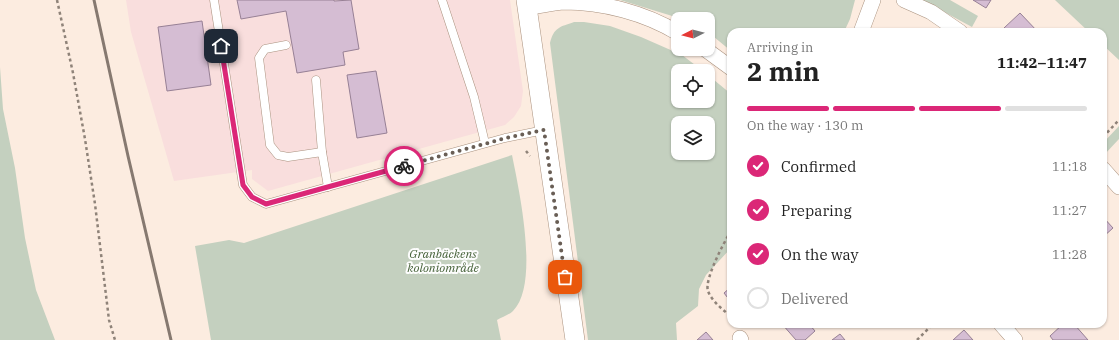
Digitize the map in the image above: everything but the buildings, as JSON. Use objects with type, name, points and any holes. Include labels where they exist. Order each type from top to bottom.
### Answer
[{"type":"street","points":[[862,28],[873,0]]},
{"type":"street","points":[[904,0],[931,12],[954,28]]},
{"type":"street","points":[[574,340],[527,4],[564,2],[614,7],[663,23],[671,28]]},
{"type":"street","points":[[715,56],[727,65]]},
{"type":"street","points":[[1107,174],[1119,187]]},
{"type":"street","points":[[1004,328],[1015,340]]},
{"type":"lane","points":[[214,0],[243,185],[252,197],[266,204],[485,143],[544,130]]},
{"type":"lane","points":[[442,0],[474,97],[485,143]]},
{"type":"lane","points":[[286,44],[265,49],[260,58],[270,145],[278,155],[288,157],[322,152]]},
{"type":"lane","points":[[316,80],[322,152],[328,187]]},
{"type":"path","points":[[57,0],[73,72],[85,139],[99,234],[109,320],[115,340]]},
{"type":"path","points":[[1107,133],[1119,120]]},
{"type":"path","points":[[727,237],[708,281],[708,290],[711,298],[727,313]]},
{"type":"path","points":[[917,340],[929,328]]},
{"type":"shaded area","points":[[126,0],[510,0],[523,91],[521,106],[514,117],[505,125],[268,191],[252,179],[252,170],[174,181],[131,32]]},
{"type":"green space","points":[[620,0],[855,0],[846,28],[727,28],[727,48],[715,38],[715,12],[671,12],[671,16]]},
{"type":"green space","points":[[922,0],[950,0],[978,16],[972,27]]},
{"type":"green space","points":[[1055,0],[1119,0],[1119,60],[1107,49],[1107,28],[1085,28]]},
{"type":"green space","points":[[574,22],[610,26],[671,50],[671,56],[683,56],[694,64],[671,64],[671,108],[715,108],[715,81],[727,91],[727,252],[706,275],[699,289],[698,306],[676,323],[677,340],[588,340],[550,43],[553,34],[558,28]]},
{"type":"green space","points":[[0,67],[3,109],[15,168],[25,238],[36,290],[55,340],[0,340]]},
{"type":"green space","points":[[1119,126],[1119,139],[1107,152],[1107,139]]},
{"type":"green space","name":"Granbäckens koloniområde","points":[[512,155],[523,213],[526,259],[525,280],[521,298],[513,311],[497,320],[501,340],[211,340],[195,246],[229,240],[244,243]]},
{"type":"railway","points":[[94,0],[128,156],[171,340]]},
{"type":"way so far","points":[[404,166],[506,138],[544,130],[565,277]]},
{"type":"route","points":[[221,46],[243,185],[252,197],[266,204],[404,166]]}]
